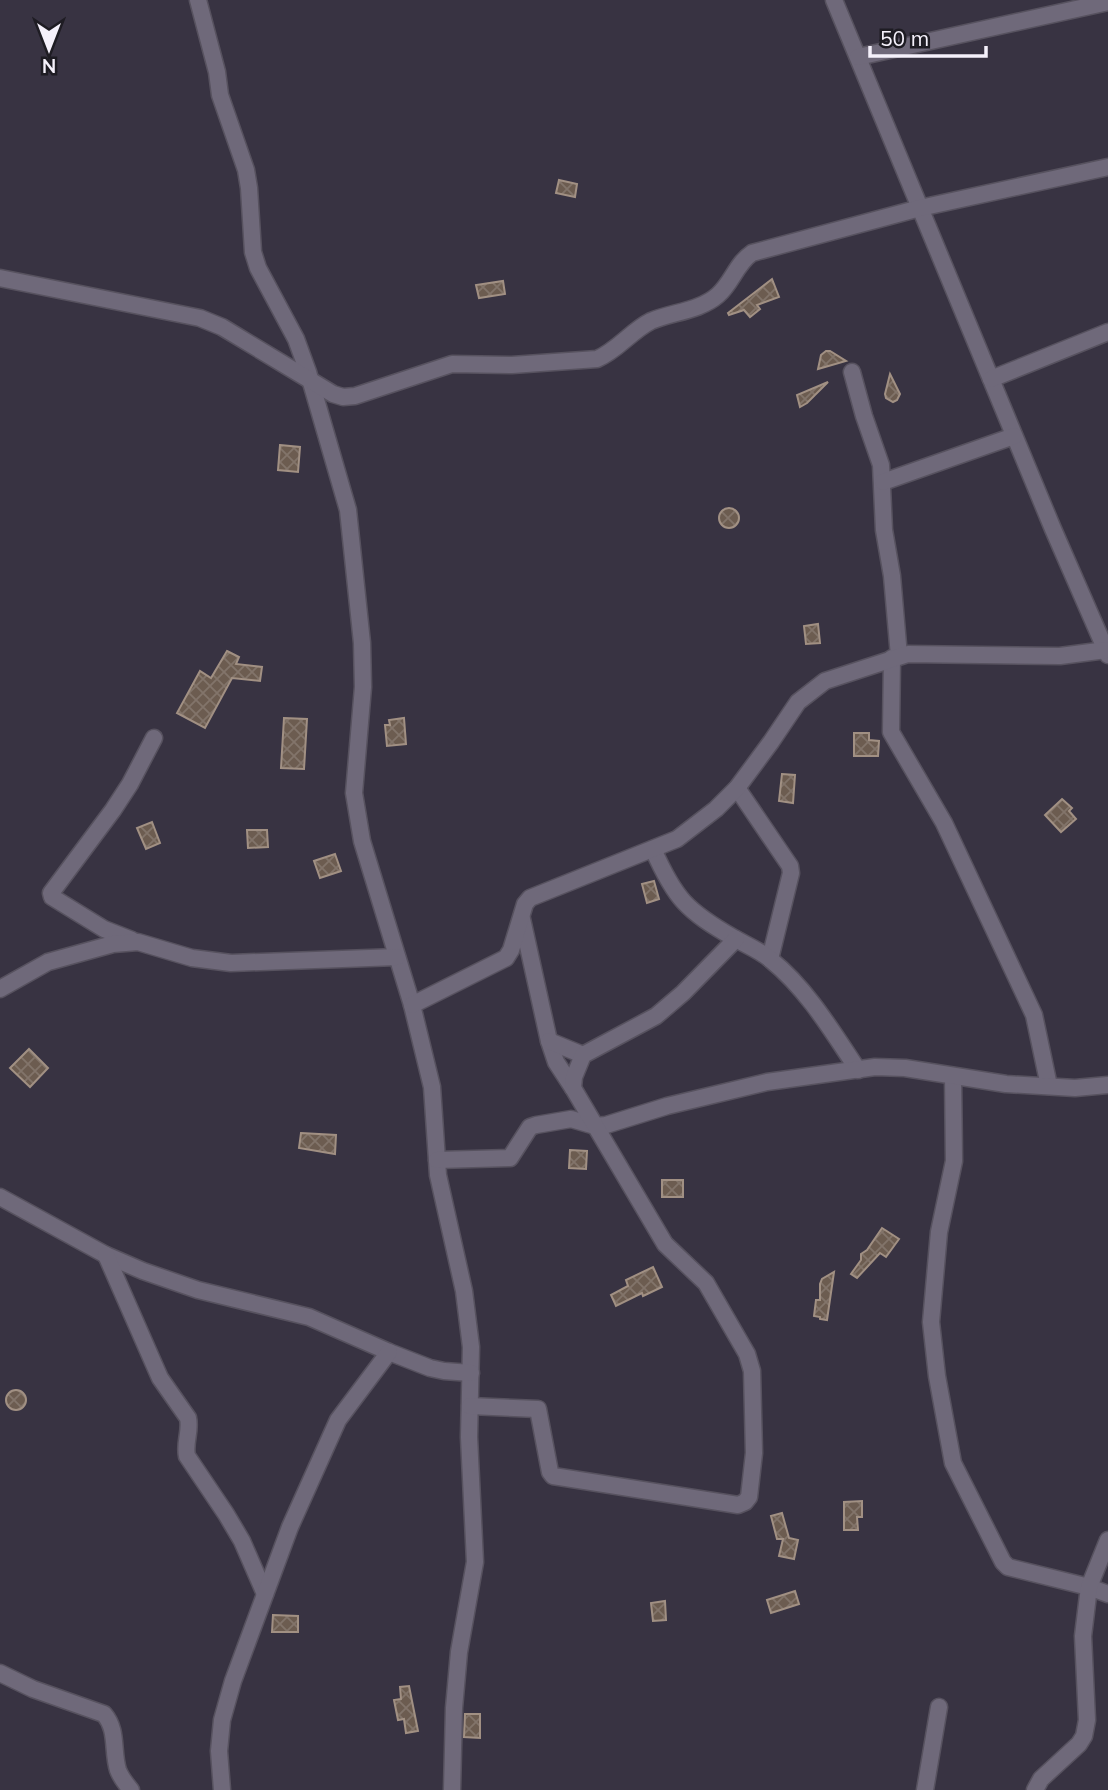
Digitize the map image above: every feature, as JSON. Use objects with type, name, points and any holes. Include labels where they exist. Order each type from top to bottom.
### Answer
[{"type":"street","points":[[198,0],[217,72],[220,95],[246,170],[253,252],[258,268],[296,339],[348,510],[362,643],[363,687],[354,793],[362,841],[412,1005],[432,1087],[442,1202],[464,1291],[471,1347],[469,1437],[475,1562],[459,1652],[454,1708],[452,1790]]},
{"type":"street","points":[[412,1005],[506,958],[512,950],[525,904],[530,898],[677,839],[716,809],[737,788],[771,743],[797,702],[825,681],[895,657],[1060,656],[1107,652],[1102,626],[1014,436],[834,0]]},
{"type":"street","points":[[858,57],[1108,2]]},
{"type":"street","points":[[0,278],[200,318],[222,327],[333,394],[355,396],[452,364],[512,365],[597,359],[642,326],[708,302],[719,294],[742,260],[752,253],[920,208],[1108,167]]},
{"type":"street","points":[[991,379],[1108,332]]},
{"type":"street","points":[[852,372],[881,465],[883,482],[884,530],[892,576],[895,657],[891,732],[944,824],[1034,1015],[1049,1086]]},
{"type":"street","points":[[883,482],[1014,436]]},
{"type":"street","points":[[154,738],[130,784],[51,894],[52,897],[104,929],[192,958],[231,963],[397,957]]},
{"type":"street","points":[[737,788],[790,866],[791,873],[770,959]]},
{"type":"street","points":[[653,849],[668,883],[686,906],[770,959],[799,987],[858,1070]]},
{"type":"street","points":[[470,1406],[538,1409],[553,1476],[737,1505],[749,1497],[754,1453],[752,1371],[747,1354],[706,1283],[665,1244],[556,1062],[521,916]]},
{"type":"street","points":[[573,1088],[574,1077],[583,1055],[656,1016],[683,993],[736,939]]},
{"type":"street","points":[[0,989],[48,962],[113,944],[138,942]]},
{"type":"street","points":[[549,1041],[583,1055]]},
{"type":"street","points":[[437,1160],[510,1158],[530,1128],[536,1125],[571,1119],[595,1126],[767,1082],[875,1068],[905,1069],[1006,1084],[1075,1088],[1108,1085]]},
{"type":"street","points":[[953,1076],[954,1161],[939,1232],[931,1322],[939,1389],[953,1463],[1008,1567],[1108,1594]]},
{"type":"street","points":[[0,1197],[106,1255],[143,1271],[198,1290],[309,1317],[389,1352],[444,1371],[471,1373]]},
{"type":"street","points":[[106,1255],[160,1378],[188,1419],[185,1448],[187,1455],[232,1523],[265,1594]]},
{"type":"street","points":[[222,1790],[219,1751],[222,1720],[233,1681],[290,1527],[338,1420],[389,1352]]},
{"type":"street","points":[[1035,1790],[1041,1779],[1079,1744],[1084,1735],[1087,1720],[1083,1636],[1089,1587],[1108,1540]]},
{"type":"street","points":[[0,1673],[33,1689],[104,1714],[110,1720],[113,1730],[118,1769],[131,1790]]},
{"type":"street","points":[[925,1790],[939,1707]]},
{"type":"building","points":[[559,180],[577,184],[575,197],[556,193]]},
{"type":"building","points":[[772,279],[779,297],[757,305],[760,309],[750,317],[744,310],[729,315],[728,313]]},
{"type":"building","points":[[503,281],[505,294],[479,298],[476,285]]},
{"type":"building","points":[[826,351],[846,361],[818,369],[821,355]]},
{"type":"building","points":[[890,374],[900,394],[893,402],[886,398],[885,394]]},
{"type":"building","points":[[828,382],[807,403],[800,407],[797,395]]},
{"type":"building","points":[[280,445],[300,447],[298,472],[278,470]]},
{"type":"building","points":[[729,508],[736,511],[739,518],[736,525],[729,528],[722,525],[719,518],[722,511]]},
{"type":"building","points":[[818,624],[820,643],[806,644],[804,626]]},
{"type":"building","points":[[227,651],[239,657],[236,664],[262,667],[260,681],[232,678],[205,728],[177,713],[200,671],[211,678]]},
{"type":"building","points":[[284,718],[307,719],[304,769],[281,768]]},
{"type":"building","points":[[404,718],[406,744],[387,746],[385,725],[390,725],[389,720]]},
{"type":"building","points":[[854,733],[869,733],[869,740],[879,741],[878,756],[854,756]]},
{"type":"building","points":[[782,774],[795,775],[793,803],[779,801]]},
{"type":"building","points":[[1062,799],[1072,808],[1069,811],[1076,819],[1061,832],[1045,815]]},
{"type":"building","points":[[152,822],[160,843],[146,849],[137,828]]},
{"type":"building","points":[[247,830],[267,830],[268,847],[248,848]]},
{"type":"building","points":[[335,854],[341,871],[320,878],[314,861]]},
{"type":"building","points":[[654,881],[659,899],[647,903],[642,884]]},
{"type":"building","points":[[29,1049],[48,1068],[30,1087],[10,1068]]},
{"type":"building","points":[[301,1133],[336,1135],[335,1154],[299,1148]]},
{"type":"building","points":[[570,1150],[587,1151],[586,1169],[569,1168]]},
{"type":"building","points":[[662,1180],[683,1180],[683,1197],[662,1197]]},
{"type":"building","points":[[882,1228],[899,1239],[886,1257],[880,1253],[857,1278],[851,1274],[861,1260],[861,1254],[867,1250]]},
{"type":"building","points":[[653,1267],[662,1287],[616,1306],[611,1295],[628,1286],[626,1280]]},
{"type":"building","points":[[834,1272],[827,1320],[820,1319],[814,1316],[816,1300],[820,1300],[820,1284],[822,1279]]},
{"type":"building","points":[[16,1390],[23,1393],[26,1400],[23,1407],[16,1410],[9,1407],[6,1400],[9,1393]]},
{"type":"building","points":[[862,1501],[862,1517],[857,1517],[858,1530],[844,1530],[844,1502]]},
{"type":"building","points":[[782,1513],[789,1538],[798,1540],[794,1559],[779,1556],[783,1539],[777,1539],[771,1516]]},
{"type":"building","points":[[795,1591],[799,1604],[771,1613],[767,1600]]},
{"type":"building","points":[[665,1601],[666,1620],[653,1621],[651,1603]]},
{"type":"building","points":[[273,1615],[298,1616],[298,1632],[272,1632]]},
{"type":"building","points":[[409,1686],[418,1731],[406,1733],[404,1719],[398,1720],[394,1700],[401,1699],[400,1687]]},
{"type":"building","points":[[465,1714],[480,1714],[480,1738],[464,1737]]}]
